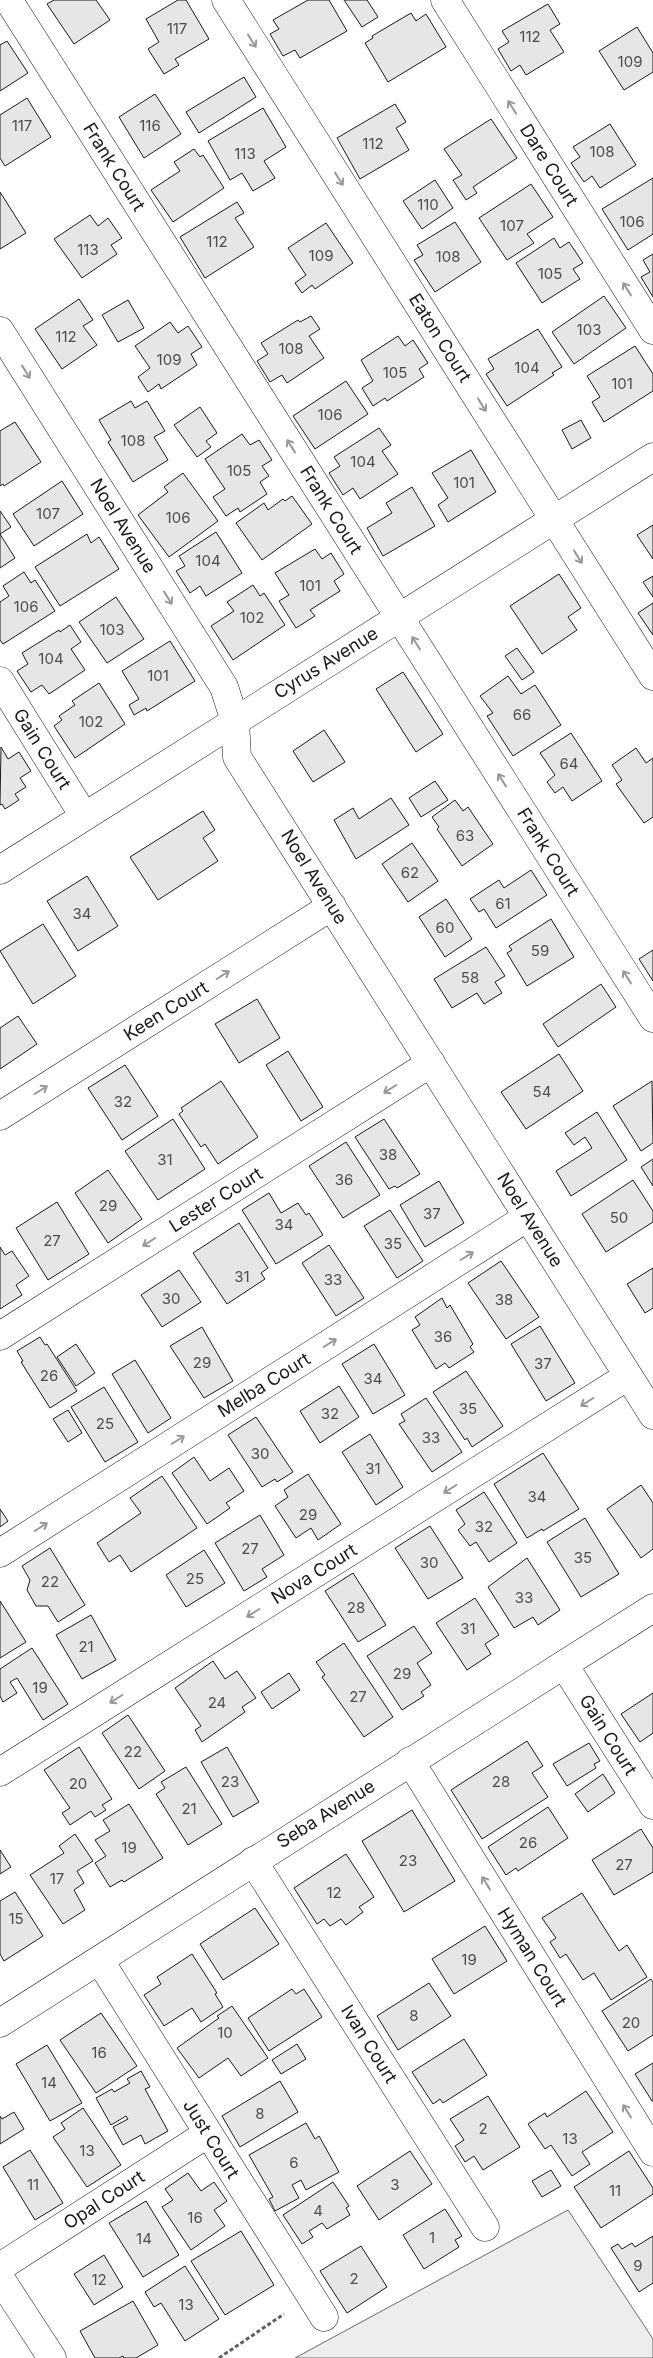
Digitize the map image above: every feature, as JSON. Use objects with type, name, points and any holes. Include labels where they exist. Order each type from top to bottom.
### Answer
[{"type":"street","name":"Eaton Court","points":[[226,0],[653,676]]},
{"type":"street","name":"Dare Court","points":[[445,0],[653,330]]},
{"type":"street","name":"Frank Court","points":[[7,3],[400,617],[653,1018]]},
{"type":"street","name":"Noel Avenue","points":[[0,331],[224,687],[234,721],[237,757],[653,1415]]},
{"type":"street","name":"Cyrus Avenue","points":[[0,870],[653,458]]},
{"type":"street","name":"Gain Court","points":[[0,681],[84,816]]},
{"type":"street","name":"Keen Court","points":[[0,1116],[332,906]]},
{"type":"street","name":"Lester Court","points":[[0,1336],[431,1063]]},
{"type":"street","name":"Melba Court","points":[[0,1553],[528,1217]]},
{"type":"street","name":"Nova Court","points":[[0,1772],[628,1376]]},
{"type":"street","name":"Seba Avenue","points":[[0,2023],[100,1961],[253,1860],[653,1608]]},
{"type":"street","name":"Gain Court","points":[[564,1665],[653,1805]]},
{"type":"street","name":"Hyman Court","points":[[410,1761],[653,2152]]},
{"type":"street","name":"Ivan Court","points":[[253,1860],[485,2227]]},
{"type":"street","name":"Just Court","points":[[100,1961],[207,2134],[318,2306]]},
{"type":"street","name":"Opal Court","points":[[0,2267],[207,2134]]},
{"type":"street","points":[[0,2278],[52,2358]]},
{"type":"path","points":[[219,2358],[318,2306]]},
{"type":"shaded area","points":[[568,2210],[653,2339],[653,2358],[295,2358]]},
{"type":"building","points":[[54,0],[96,0],[110,20],[74,44],[47,4]]},
{"type":"building","points":[[178,0],[186,0],[209,39],[175,59],[179,65],[164,74],[148,49],[159,42],[146,19]]},
{"type":"building","points":[[308,0],[329,0],[347,31],[300,58],[295,50],[283,56],[270,34],[279,29],[273,20]]},
{"type":"building","points":[[344,0],[367,0],[378,17],[362,27]]},
{"type":"building","points":[[548,4],[560,24],[550,30],[564,52],[526,75],[520,65],[511,71],[498,49],[509,42],[502,31]]},
{"type":"building","points":[[411,13],[416,21],[426,14],[446,47],[388,82],[365,43],[373,38],[372,36]]},
{"type":"building","points":[[637,27],[653,53],[653,72],[624,90],[599,51]]},
{"type":"building","points":[[7,41],[28,73],[0,91],[0,45]]},
{"type":"building","points":[[244,77],[256,97],[199,133],[186,112]]},
{"type":"building","points":[[155,94],[181,134],[144,158],[119,117]]},
{"type":"building","points":[[27,98],[51,137],[5,166],[0,158],[0,115]]},
{"type":"building","points":[[395,104],[406,122],[396,128],[409,150],[360,179],[337,138]]},
{"type":"building","points":[[263,108],[286,147],[264,161],[275,178],[253,191],[242,173],[230,180],[208,141]]},
{"type":"building","points":[[491,119],[517,158],[473,187],[477,193],[466,200],[453,180],[462,175],[444,149]]},
{"type":"building","points":[[610,124],[636,165],[600,188],[592,176],[584,182],[571,163],[580,157],[573,147]]},
{"type":"building","points":[[194,149],[200,157],[203,155],[224,188],[173,222],[151,190],[180,171],[174,162]]},
{"type":"building","points":[[653,178],[653,234],[628,250],[602,209]]},
{"type":"building","points":[[435,180],[453,208],[422,229],[403,201]]},
{"type":"building","points":[[531,184],[553,217],[527,234],[534,243],[507,260],[479,218]]},
{"type":"building","points":[[0,192],[26,233],[0,249]]},
{"type":"building","points":[[237,202],[244,213],[235,218],[254,247],[205,278],[180,237]]},
{"type":"building","points":[[90,215],[98,226],[108,218],[122,238],[111,245],[117,254],[82,278],[54,239]]},
{"type":"building","points":[[455,222],[481,262],[435,292],[414,260],[423,255],[417,245]]},
{"type":"building","points":[[326,223],[353,263],[315,289],[312,285],[302,293],[295,283],[306,275],[288,248]]},
{"type":"building","points":[[554,238],[560,248],[569,242],[583,263],[573,269],[580,279],[542,303],[516,263]]},
{"type":"building","points":[[653,254],[653,297],[641,277],[650,272],[643,260]]},
{"type":"building","points":[[604,296],[626,328],[574,364],[552,332]]},
{"type":"building","points":[[79,299],[93,320],[83,326],[97,345],[62,369],[35,329]]},
{"type":"building","points":[[128,300],[144,328],[118,342],[102,315]]},
{"type":"building","points":[[311,316],[320,329],[309,336],[324,358],[287,383],[282,375],[270,382],[257,361],[268,354],[261,343],[298,320],[300,322]]},
{"type":"building","points":[[170,322],[178,333],[188,326],[202,347],[191,354],[197,365],[161,389],[159,384],[148,392],[138,377],[150,368],[135,346]]},
{"type":"building","points":[[538,329],[562,367],[552,373],[554,375],[507,406],[486,374],[494,369],[488,359]]},
{"type":"building","points":[[398,336],[405,346],[413,340],[428,363],[419,369],[424,377],[387,401],[385,398],[373,406],[362,388],[373,381],[361,360]]},
{"type":"building","points":[[635,346],[653,374],[653,391],[604,422],[592,402],[600,397],[587,376]]},
{"type":"building","points":[[346,381],[368,414],[315,449],[293,416]]},
{"type":"building","points":[[131,401],[135,408],[147,401],[165,431],[154,437],[168,460],[133,482],[108,442],[111,440],[99,420]]},
{"type":"building","points":[[200,407],[217,433],[206,441],[211,447],[197,457],[174,425]]},
{"type":"building","points":[[581,420],[591,438],[572,449],[562,430]]},
{"type":"building","points":[[15,422],[41,462],[4,486],[3,484],[0,486],[0,431]]},
{"type":"building","points":[[379,428],[391,445],[382,451],[398,474],[360,499],[353,488],[343,495],[329,473],[340,466],[334,457]]},
{"type":"building","points":[[242,434],[250,445],[259,440],[272,460],[262,466],[269,476],[260,482],[267,494],[240,512],[238,508],[226,516],[213,497],[225,489],[205,459]]},
{"type":"building","points":[[471,450],[496,492],[448,522],[438,505],[448,498],[432,473]]},
{"type":"building","points":[[183,473],[218,521],[169,557],[138,515],[168,492],[164,487]]},
{"type":"building","points":[[62,481],[83,514],[34,546],[13,514]]},
{"type":"building","points":[[412,487],[435,526],[383,556],[367,528],[392,513],[386,503]]},
{"type":"building","points":[[292,496],[312,524],[262,560],[236,523],[264,503],[268,510],[283,499],[285,501]]},
{"type":"building","points":[[0,511],[11,527],[0,534]]},
{"type":"building","points":[[653,525],[653,559],[637,535]]},
{"type":"building","points":[[216,532],[242,573],[206,596],[200,586],[190,593],[176,571],[185,566],[179,556]]},
{"type":"building","points":[[0,534],[15,558],[0,568]]},
{"type":"building","points":[[87,534],[91,543],[99,537],[119,569],[60,606],[35,567]]},
{"type":"building","points":[[315,549],[322,559],[331,553],[344,574],[334,581],[340,591],[310,610],[315,616],[296,628],[279,601],[289,595],[275,573]]},
{"type":"building","points":[[24,572],[31,583],[35,580],[55,611],[3,644],[0,640],[0,602],[9,596],[3,586]]},
{"type":"building","points":[[559,574],[581,608],[568,617],[577,630],[542,654],[510,606]]},
{"type":"building","points":[[653,576],[653,597],[643,582]]},
{"type":"building","points":[[253,585],[260,596],[264,593],[285,625],[233,660],[211,626],[234,611],[227,602]]},
{"type":"building","points":[[116,597],[144,639],[107,663],[79,622]]},
{"type":"building","points":[[653,603],[653,635],[638,613]]},
{"type":"building","points":[[70,625],[81,642],[71,649],[85,670],[49,694],[42,685],[31,692],[17,671],[28,664],[22,653]]},
{"type":"building","points":[[170,641],[195,681],[147,711],[146,708],[134,715],[129,705],[139,699],[122,671]]},
{"type":"building","points":[[517,648],[534,672],[522,680],[505,656]]},
{"type":"building","points":[[403,672],[443,734],[416,752],[376,689]]},
{"type":"building","points":[[508,676],[521,694],[535,685],[561,725],[513,756],[487,716],[493,713],[480,696]]},
{"type":"building","points":[[99,683],[125,724],[75,758],[54,726],[62,720],[59,716],[75,705],[72,701]]},
{"type":"building","points":[[324,730],[345,762],[313,782],[293,751]]},
{"type":"building","points":[[571,733],[602,781],[572,801],[563,787],[555,793],[547,782],[555,775],[540,753]]},
{"type":"building","points":[[1,747],[8,759],[19,752],[31,771],[20,778],[26,787],[15,794],[19,800],[5,809],[2,804],[0,805]]},
{"type":"building","points":[[636,748],[646,763],[653,758],[653,817],[644,823],[616,784],[622,780],[612,765]]},
{"type":"building","points":[[435,781],[448,800],[421,817],[409,798]]},
{"type":"building","points":[[391,798],[409,825],[356,859],[334,820],[353,808],[359,819]]},
{"type":"building","points":[[455,800],[463,811],[468,807],[493,844],[462,866],[437,829],[439,827],[432,817]]},
{"type":"building","points":[[203,811],[215,830],[203,838],[218,861],[158,900],[130,857]]},
{"type":"building","points":[[412,843],[438,881],[408,902],[382,864]]},
{"type":"building","points":[[531,870],[547,895],[496,928],[484,909],[479,912],[470,899],[499,880],[504,888]]},
{"type":"building","points":[[87,876],[118,926],[78,951],[47,901]]},
{"type":"building","points":[[446,899],[472,939],[445,957],[419,917]]},
{"type":"building","points":[[551,919],[574,957],[527,986],[507,953],[512,950],[509,946]]},
{"type":"building","points":[[43,924],[76,976],[33,1004],[0,951]]},
{"type":"building","points":[[486,947],[505,976],[495,982],[502,993],[484,1004],[477,993],[452,1008],[434,979]]},
{"type":"building","points":[[653,950],[653,981],[639,959]]},
{"type":"building","points":[[601,984],[616,1007],[558,1047],[543,1024]]},
{"type":"building","points":[[257,999],[280,1038],[239,1063],[215,1024]]},
{"type":"building","points":[[18,1016],[37,1044],[0,1069],[0,1028]]},
{"type":"building","points":[[288,1051],[323,1107],[301,1121],[266,1065]]},
{"type":"building","points":[[559,1054],[583,1091],[526,1129],[501,1092]]},
{"type":"building","points":[[125,1065],[158,1116],[122,1140],[88,1088]]},
{"type":"building","points":[[221,1081],[258,1137],[218,1164],[205,1144],[201,1147],[179,1114],[183,1111],[181,1108]]},
{"type":"building","points":[[652,1081],[653,1143],[641,1151],[613,1106]]},
{"type":"building","points":[[597,1112],[627,1160],[571,1196],[556,1171],[592,1148],[585,1137],[574,1145],[565,1133]]},
{"type":"building","points":[[173,1119],[205,1169],[158,1200],[125,1151]]},
{"type":"building","points":[[384,1119],[420,1174],[397,1188],[395,1186],[389,1189],[355,1137]]},
{"type":"building","points":[[346,1142],[380,1195],[343,1218],[309,1166]]},
{"type":"building","points":[[653,1159],[653,1186],[641,1167]]},
{"type":"building","points":[[108,1170],[142,1219],[108,1243],[75,1193]]},
{"type":"building","points":[[633,1180],[653,1211],[653,1222],[606,1252],[582,1214]]},
{"type":"building","points":[[439,1181],[464,1223],[425,1247],[400,1205]]},
{"type":"building","points":[[269,1193],[281,1213],[298,1203],[306,1215],[309,1213],[323,1235],[276,1264],[242,1210]]},
{"type":"building","points":[[57,1202],[89,1254],[48,1280],[16,1228]]},
{"type":"building","points":[[390,1210],[423,1261],[397,1278],[364,1226]]},
{"type":"building","points":[[239,1223],[268,1268],[261,1273],[265,1279],[227,1304],[193,1253]]},
{"type":"building","points":[[329,1245],[364,1298],[336,1316],[302,1263]]},
{"type":"building","points":[[0,1247],[5,1255],[12,1251],[29,1276],[16,1285],[22,1295],[0,1309]]},
{"type":"building","points":[[501,1261],[539,1317],[506,1339],[468,1283]]},
{"type":"building","points":[[653,1268],[653,1308],[645,1313],[627,1284]]},
{"type":"building","points":[[179,1270],[201,1302],[162,1327],[141,1295]]},
{"type":"building","points":[[442,1298],[447,1308],[450,1305],[473,1344],[470,1347],[474,1352],[449,1368],[445,1363],[436,1369],[412,1330],[420,1325],[415,1317]]},
{"type":"building","points":[[540,1326],[575,1383],[546,1401],[511,1344]]},
{"type":"building","points":[[202,1327],[233,1381],[204,1398],[170,1346]]},
{"type":"building","points":[[40,1337],[45,1345],[47,1344],[77,1391],[50,1408],[21,1362],[23,1361],[17,1351]]},
{"type":"building","points":[[76,1344],[95,1373],[76,1386],[57,1357]]},
{"type":"building","points":[[374,1344],[405,1395],[373,1414],[342,1364]]},
{"type":"building","points":[[135,1360],[171,1418],[148,1433],[112,1374]]},
{"type":"building","points":[[466,1371],[503,1426],[472,1447],[467,1438],[465,1440],[433,1392]]},
{"type":"building","points":[[339,1386],[359,1417],[320,1443],[300,1411]]},
{"type":"building","points":[[104,1387],[138,1442],[105,1462],[71,1407]]},
{"type":"building","points":[[426,1398],[462,1452],[432,1472],[399,1424],[405,1421],[401,1414]]},
{"type":"building","points":[[68,1410],[82,1433],[68,1442],[53,1419]]},
{"type":"building","points":[[256,1417],[293,1472],[277,1482],[275,1479],[262,1487],[228,1435]]},
{"type":"building","points":[[370,1434],[403,1487],[376,1505],[342,1452]]},
{"type":"building","points":[[543,1453],[579,1509],[543,1531],[542,1529],[527,1538],[494,1484]]},
{"type":"building","points":[[194,1457],[210,1481],[229,1468],[244,1491],[226,1503],[230,1508],[207,1524],[172,1473]]},
{"type":"building","points":[[308,1474],[341,1524],[318,1540],[311,1528],[296,1538],[275,1506],[288,1497],[284,1490]]},
{"type":"building","points":[[162,1476],[197,1528],[131,1572],[120,1555],[109,1562],[97,1543],[141,1513],[130,1498]]},
{"type":"building","points":[[641,1485],[653,1503],[653,1549],[641,1558],[607,1509]]},
{"type":"building","points":[[484,1492],[517,1543],[489,1562],[476,1542],[470,1546],[458,1530],[465,1524],[456,1510]]},
{"type":"building","points":[[0,1509],[8,1521],[0,1527]]},
{"type":"building","points":[[260,1515],[284,1555],[262,1569],[267,1577],[244,1591],[215,1543]]},
{"type":"building","points":[[585,1518],[619,1574],[581,1597],[547,1542]]},
{"type":"building","points":[[430,1526],[463,1578],[428,1599],[395,1548]]},
{"type":"building","points":[[50,1548],[85,1605],[58,1622],[48,1606],[36,1606],[27,1590],[30,1580],[22,1566]]},
{"type":"building","points":[[204,1550],[225,1583],[186,1607],[166,1575]]},
{"type":"building","points":[[527,1558],[560,1610],[538,1625],[533,1617],[514,1628],[488,1587]]},
{"type":"building","points":[[353,1573],[386,1625],[358,1642],[325,1591]]},
{"type":"building","points":[[475,1598],[499,1635],[485,1644],[491,1654],[467,1670],[436,1623]]},
{"type":"building","points":[[0,1601],[26,1642],[0,1658]]},
{"type":"building","points":[[91,1615],[116,1660],[82,1679],[56,1635]]},
{"type":"building","points":[[414,1626],[432,1653],[417,1663],[431,1685],[421,1692],[424,1696],[402,1710],[367,1656]]},
{"type":"building","points":[[344,1643],[393,1717],[364,1737],[322,1677],[325,1675],[316,1662]]},
{"type":"building","points":[[32,1648],[68,1704],[43,1720],[17,1678],[10,1682],[17,1693],[3,1702],[0,1696],[0,1669]]},
{"type":"building","points":[[213,1661],[225,1679],[237,1671],[256,1698],[242,1707],[245,1712],[202,1742],[195,1730],[201,1726],[175,1688]]},
{"type":"building","points":[[289,1673],[300,1690],[272,1709],[261,1692]]},
{"type":"building","points":[[653,1693],[653,1733],[640,1742],[621,1714]]},
{"type":"building","points":[[128,1715],[165,1771],[139,1789],[102,1733]]},
{"type":"building","points":[[527,1741],[543,1766],[532,1773],[548,1797],[482,1839],[451,1790]]},
{"type":"building","points":[[589,1743],[600,1761],[594,1764],[596,1768],[567,1786],[553,1764]]},
{"type":"building","points":[[79,1747],[112,1799],[102,1805],[106,1810],[95,1817],[91,1811],[70,1825],[62,1813],[70,1808],[44,1770]]},
{"type":"building","points":[[227,1747],[259,1802],[233,1817],[201,1762]]},
{"type":"building","points":[[186,1767],[222,1824],[188,1845],[156,1794],[165,1788],[161,1782]]},
{"type":"building","points":[[603,1774],[615,1793],[588,1812],[575,1794]]},
{"type":"building","points":[[129,1804],[163,1858],[124,1882],[122,1880],[110,1887],[95,1863],[106,1856],[95,1840],[110,1831],[103,1820]]},
{"type":"building","points":[[548,1807],[568,1838],[518,1871],[516,1868],[506,1875],[488,1847]]},
{"type":"building","points":[[412,1810],[455,1881],[404,1912],[362,1841]]},
{"type":"building","points":[[641,1829],[653,1848],[653,1872],[614,1895],[592,1860]]},
{"type":"building","points":[[75,1834],[93,1861],[77,1871],[84,1883],[74,1890],[85,1910],[63,1924],[30,1875],[64,1853],[59,1846]]},
{"type":"building","points":[[0,1850],[11,1867],[0,1874]]},
{"type":"building","points":[[346,1854],[374,1897],[359,1907],[363,1912],[346,1925],[341,1919],[330,1926],[324,1919],[317,1924],[294,1888]]},
{"type":"building","points":[[15,1892],[43,1936],[4,1961],[0,1954],[0,1901]]},
{"type":"building","points":[[582,1893],[619,1951],[627,1945],[647,1977],[611,2000],[594,1973],[583,1980],[566,1954],[560,1958],[550,1942],[556,1938],[542,1918]]},
{"type":"building","points":[[255,1908],[279,1944],[223,1980],[200,1944]]},
{"type":"building","points":[[485,1926],[507,1961],[454,1994],[432,1959]]},
{"type":"building","points":[[192,1954],[217,1993],[215,1994],[223,2007],[201,2022],[192,2008],[164,2026],[144,1995],[161,1984],[157,1977]]},
{"type":"building","points":[[651,1979],[653,1982],[653,2035],[628,2051],[602,2011]]},
{"type":"building","points":[[429,1983],[451,2016],[398,2050],[377,2016]]},
{"type":"building","points":[[292,1989],[296,1994],[304,1989],[322,2017],[269,2051],[248,2018]]},
{"type":"building","points":[[232,2006],[268,2058],[241,2076],[228,2058],[199,2078],[177,2048],[219,2018],[217,2016]]},
{"type":"building","points":[[101,2013],[137,2066],[96,2093],[60,2040]]},
{"type":"building","points":[[464,2039],[487,2075],[443,2103],[440,2099],[433,2104],[412,2072]]},
{"type":"building","points":[[297,2044],[306,2059],[281,2074],[272,2060]]},
{"type":"building","points":[[47,2045],[82,2103],[50,2121],[16,2064]]},
{"type":"building","points":[[653,2063],[653,2101],[652,2101],[635,2074]]},
{"type":"building","points":[[141,2071],[150,2087],[145,2089],[168,2131],[145,2144],[141,2135],[123,2145],[113,2127],[128,2119],[126,2116],[111,2125],[96,2098],[112,2089],[114,2092],[130,2083],[127,2079]]},
{"type":"building","points":[[280,2081],[298,2112],[240,2147],[222,2116]]},
{"type":"building","points":[[586,2091],[613,2132],[582,2152],[590,2164],[572,2176],[551,2145],[545,2149],[528,2124],[545,2113],[547,2117]]},
{"type":"building","points":[[488,2096],[520,2147],[483,2170],[474,2156],[465,2162],[455,2146],[464,2140],[450,2119]]},
{"type":"building","points":[[83,2108],[121,2165],[87,2187],[53,2137],[65,2129],[61,2123]]},
{"type":"building","points":[[14,2112],[24,2129],[0,2144],[0,2116],[2,2119]]},
{"type":"building","points":[[306,2123],[315,2139],[319,2136],[339,2172],[306,2190],[301,2180],[292,2185],[299,2198],[275,2211],[269,2199],[273,2197],[249,2155]]},
{"type":"building","points":[[30,2150],[63,2203],[35,2220],[3,2167]]},
{"type":"building","points":[[410,2151],[432,2184],[379,2220],[357,2186]]},
{"type":"building","points":[[629,2151],[653,2188],[653,2194],[601,2228],[574,2187]]},
{"type":"building","points":[[551,2170],[561,2186],[542,2197],[532,2181]]},
{"type":"building","points":[[188,2173],[201,2191],[214,2182],[227,2201],[214,2210],[225,2226],[191,2250],[162,2207],[173,2200],[165,2189]]},
{"type":"building","points":[[333,2182],[349,2206],[346,2208],[350,2215],[327,2229],[322,2223],[309,2231],[313,2237],[302,2244],[283,2215]]},
{"type":"building","points":[[146,2201],[179,2255],[143,2277],[109,2223]]},
{"type":"building","points":[[445,2209],[462,2236],[455,2240],[459,2247],[424,2269],[403,2235]]},
{"type":"building","points":[[241,2231],[274,2285],[225,2315],[191,2261]]},
{"type":"building","points":[[653,2236],[653,2283],[639,2292],[611,2248],[618,2244],[622,2249],[632,2243],[635,2247]]},
{"type":"building","points":[[361,2246],[387,2287],[347,2313],[320,2271]]},
{"type":"building","points":[[104,2255],[123,2287],[94,2305],[74,2274]]},
{"type":"building","points":[[185,2266],[219,2319],[185,2341],[161,2303],[154,2307],[145,2292]]},
{"type":"building","points":[[133,2301],[158,2345],[136,2358],[124,2358],[123,2356],[119,2358],[95,2358],[80,2331]]}]
